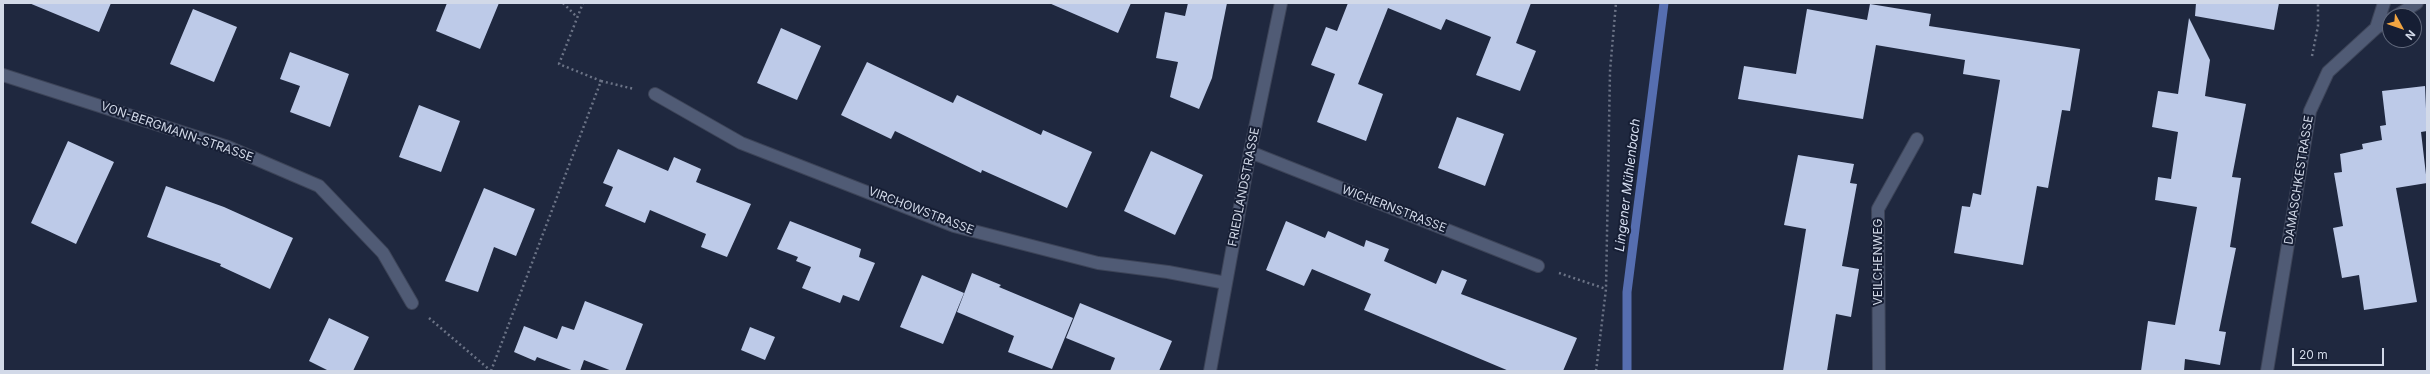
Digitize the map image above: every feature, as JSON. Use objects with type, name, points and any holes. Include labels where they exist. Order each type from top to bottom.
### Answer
[{"type":"street","name":"FRIEDLANDSTRASSE","points":[[1210,371],[1250,152],[1281,3]]},
{"type":"street","points":[[2376,28],[2384,3]]},
{"type":"street","name":"DAMASCHKESTRASSE","points":[[2267,371],[2310,111],[2328,72],[2382,24]]},
{"type":"street","name":"VON-BERGMANN-STRASSE","points":[[3,75],[228,147],[319,186],[383,253],[412,303]]},
{"type":"street","name":"VIRCHOWSTRASSE","points":[[656,94],[742,143],[954,226],[1098,263],[1168,272],[1226,283]]},
{"type":"street","name":"VEILCHENWEG","points":[[1879,371],[1878,209],[1917,139]]},
{"type":"street","name":"WICHERNSTRASSE","points":[[1250,152],[1538,266]]},
{"type":"path","points":[[563,3],[577,16]]},
{"type":"path","points":[[583,3],[559,64],[601,81],[656,94]]},
{"type":"path","points":[[1596,371],[1606,289],[1610,71],[1616,3]]},
{"type":"path","points":[[412,303],[491,371],[601,81]]},
{"type":"path","points":[[1538,266],[1606,289]]},
{"type":"building","points":[[29,3],[111,3],[99,32]]},
{"type":"building","points":[[447,3],[499,3],[480,49],[436,31]]},
{"type":"building","points":[[1049,3],[1131,3],[1118,33]]},
{"type":"building","points":[[1188,3],[1227,3],[1212,78],[1199,109],[1170,97],[1178,62],[1156,58],[1165,12],[1185,16]]},
{"type":"building","points":[[1348,3],[1531,3],[1516,43],[1536,51],[1520,91],[1476,75],[1491,37],[1446,19],[1441,30],[1388,8],[1358,84],[1383,94],[1366,141],[1317,122],[1335,74],[1311,65],[1326,27],[1337,31]]},
{"type":"building","points":[[2196,3],[2279,3],[2274,30],[2195,16]]},
{"type":"building","points":[[1870,4],[1931,14],[1929,26],[2080,49],[2070,111],[2062,110],[2048,188],[2037,186],[2023,265],[1954,253],[1962,206],[1970,207],[1973,193],[1981,195],[2000,80],[1963,74],[1965,60],[1876,45],[1863,119],[1738,99],[1744,66],[1796,74],[1807,9],[1867,20]]},
{"type":"building","points":[[193,9],[237,27],[214,82],[170,64]]},
{"type":"building","points":[[2189,18],[2210,60],[2205,96],[2246,104],[2232,177],[2241,178],[2230,247],[2236,248],[2219,331],[2226,332],[2220,365],[2185,359],[2184,371],[2141,371],[2148,321],[2175,325],[2197,207],[2155,200],[2158,177],[2171,179],[2178,132],[2152,127],[2158,91],[2178,94]]},
{"type":"building","points":[[781,28],[821,46],[797,100],[757,83]]},
{"type":"building","points":[[290,52],[349,74],[330,127],[290,112],[300,86],[280,79]]},
{"type":"building","points":[[867,62],[953,103],[957,95],[1041,135],[1043,130],[1092,152],[1067,208],[982,170],[981,173],[895,131],[891,139],[841,115]]},
{"type":"building","points":[[2425,86],[2427,131],[2421,132],[2427,183],[2396,188],[2417,302],[2364,310],[2359,275],[2342,278],[2333,228],[2343,226],[2334,173],[2342,172],[2340,154],[2363,149],[2362,144],[2382,140],[2380,126],[2386,125],[2382,91]]},
{"type":"building","points":[[419,105],[460,121],[441,172],[399,157]]},
{"type":"building","points":[[1457,117],[1504,134],[1485,186],[1438,168]]},
{"type":"building","points":[[68,141],[114,162],[76,244],[31,223]]},
{"type":"building","points":[[618,149],[668,171],[674,157],[701,169],[696,182],[751,204],[727,257],[701,247],[706,234],[650,210],[645,223],[605,206],[613,187],[603,183]]},
{"type":"building","points":[[1151,151],[1203,175],[1175,235],[1124,211]]},
{"type":"building","points":[[1798,155],[1854,164],[1850,183],[1857,184],[1842,266],[1859,269],[1851,317],[1836,314],[1827,371],[1783,371],[1806,229],[1784,225]]},
{"type":"building","points":[[166,186],[224,207],[293,238],[270,289],[220,266],[221,264],[147,237]]},
{"type":"building","points":[[484,188],[535,209],[516,256],[494,247],[478,292],[445,281]]},
{"type":"building","points":[[790,221],[861,249],[859,257],[875,263],[859,301],[843,295],[840,303],[802,288],[811,267],[796,261],[798,257],[777,249]]},
{"type":"building","points":[[1286,221],[1325,238],[1328,231],[1364,247],[1366,240],[1389,249],[1384,261],[1436,284],[1442,270],[1467,280],[1461,294],[1577,338],[1563,371],[1509,371],[1364,310],[1371,294],[1312,269],[1304,286],[1266,270]]},
{"type":"building","points":[[972,273],[1001,285],[999,287],[1073,318],[1052,369],[1008,352],[1014,336],[957,312]]},
{"type":"building","points":[[922,275],[964,293],[943,344],[900,327]]},
{"type":"building","points":[[585,301],[643,324],[625,371],[612,371],[584,360],[580,371],[574,371],[537,357],[535,361],[514,352],[524,326],[557,339],[562,326],[574,330]]},
{"type":"building","points":[[1080,303],[1172,341],[1159,371],[1110,371],[1115,358],[1066,338]]},
{"type":"building","points":[[329,318],[369,337],[353,371],[329,371],[309,361]]},
{"type":"building","points":[[750,327],[775,337],[765,360],[741,350]]},
{"type":"waterway","name":"Lingener Mühlenbach","points":[[1627,371],[1627,292],[1664,3]]}]
